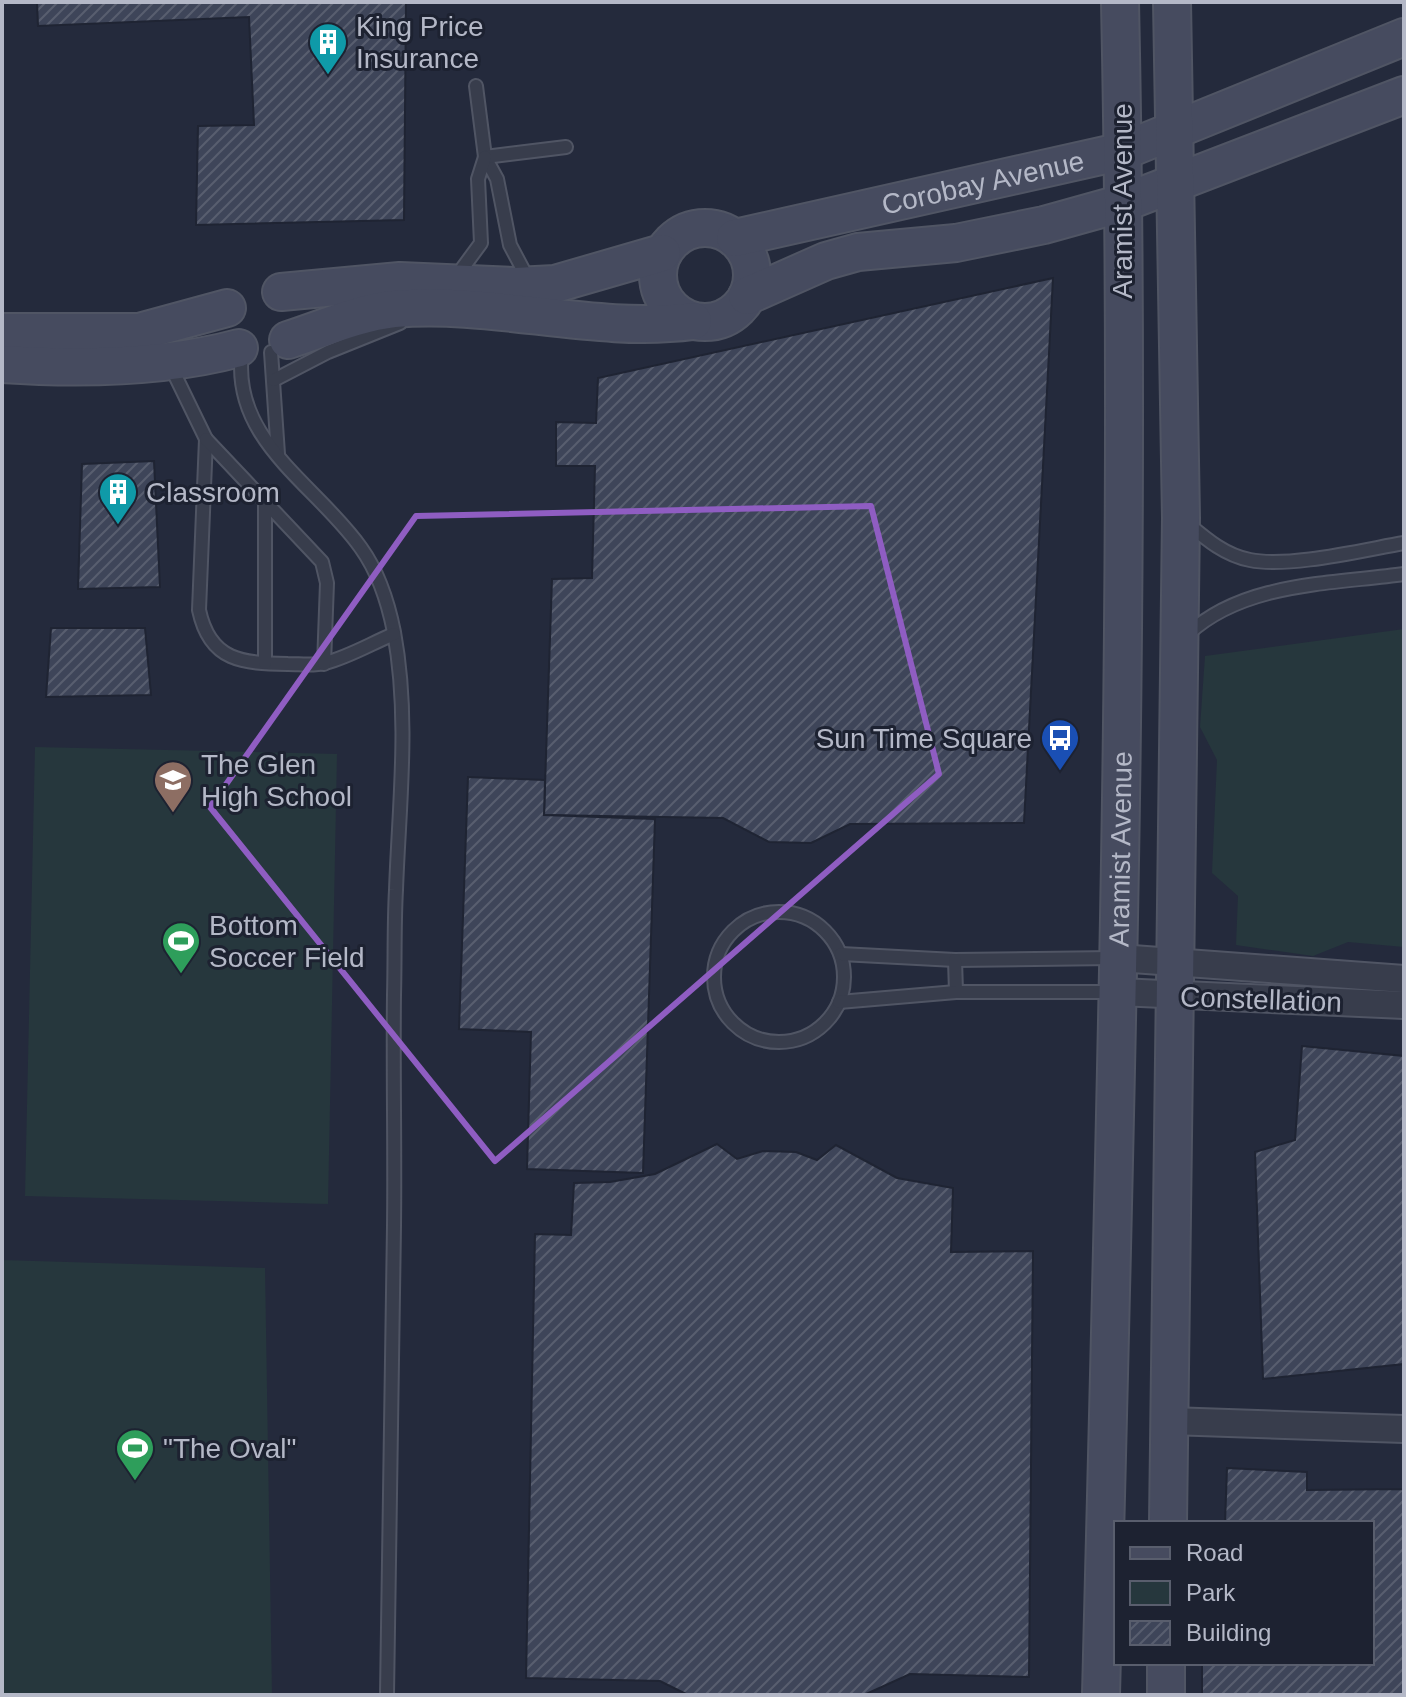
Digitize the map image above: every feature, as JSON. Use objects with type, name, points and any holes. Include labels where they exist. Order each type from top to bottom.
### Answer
[{"type":"street","name":"Aramist Avenue","points":[[1101,1695],[1119,975],[1123,203],[1120,2]]},
{"type":"street","name":"Aramist Avenue","points":[[1168,1521],[1181,518],[1172,2]]},
{"type":"street","name":"Corobay Avenue","points":[[2,364],[263,354],[377,312],[442,296],[555,284],[662,253],[676,237],[695,228],[717,228],[735,238],[1123,151],[1404,37]]},
{"type":"street","name":"Corobay Avenue","points":[[2,332],[139,332],[227,308],[238,293],[254,285],[281,292],[360,282],[653,324],[714,322],[733,313],[747,296],[826,261],[858,252],[956,243],[1044,225],[1123,203],[1404,95]]},
{"type":"street","points":[[735,238],[748,255],[752,276],[747,296]]},
{"type":"street","points":[[662,253],[657,273],[661,294],[674,312],[693,321]]},
{"type":"street","points":[[227,308],[227,330],[263,354],[294,314],[281,292]]},
{"type":"street","name":"Constellation","points":[[1119,975],[1404,1005]]},
{"type":"street","name":"Constellation","points":[[1176,979],[1404,979]]},
{"type":"street","points":[[1170,1421],[1404,1429]]},
{"type":"street","points":[[1166,1665],[1166,1695]]},
{"type":"lane","points":[[476,86],[485,157],[497,179],[510,245],[532,286]]},
{"type":"lane","points":[[485,157],[566,147]]},
{"type":"lane","points":[[442,296],[481,243],[478,179],[485,157]]},
{"type":"lane","points":[[263,354],[278,454]]},
{"type":"lane","points":[[263,354],[241,386],[250,413],[261,436],[294,477],[348,530],[376,572],[394,634],[402,699],[404,774],[396,888],[387,1695]]},
{"type":"lane","points":[[168,360],[206,439],[322,562],[327,573],[324,664]]},
{"type":"lane","points":[[206,439],[199,610],[203,627],[212,643],[228,656],[247,663],[324,664],[394,634]]},
{"type":"lane","points":[[265,501],[265,663]]},
{"type":"lane","points":[[1181,518],[1220,549],[1249,560],[1307,558],[1404,543]]},
{"type":"lane","points":[[1180,641],[1212,615],[1248,598],[1404,574]]},
{"type":"lane","points":[[791,912],[821,927],[841,954],[844,986],[839,1002],[819,1029],[804,1037],[770,1041],[754,1037],[727,1015],[717,992],[715,966],[720,950],[735,929],[757,915],[791,912]]},
{"type":"lane","points":[[841,954],[955,960],[1119,975]]},
{"type":"lane","points":[[955,960],[956,992]]},
{"type":"lane","points":[[839,1002],[1119,975]]},
{"type":"highlighted area","points":[[871,506],[939,774],[495,1161],[210,807],[416,516]]},
{"type":"green space","points":[[1404,629],[1404,947],[1348,942],[1313,956],[1236,945],[1238,896],[1212,873],[1217,760],[1200,727],[1205,656]]},
{"type":"green space","name":"Bottom Soccer Field","points":[[35,747],[337,754],[328,1204],[25,1196]]},
{"type":"green space","name":"\"The Oval\"","points":[[2,1260],[265,1268],[272,1695],[2,1695]]},
{"type":"building","name":"King Price Insurance","points":[[37,2],[406,2],[404,220],[196,225],[198,126],[254,125],[249,17],[38,26]]},
{"type":"building","points":[[1053,278],[1024,823],[850,824],[811,843],[769,842],[723,818],[544,815],[552,579],[592,578],[595,466],[556,466],[556,422],[596,423],[598,378]]},
{"type":"building","name":"Classroom","points":[[154,461],[160,587],[78,589],[82,464]]},
{"type":"building","points":[[51,628],[145,628],[151,695],[46,697]]},
{"type":"building","points":[[468,777],[545,780],[544,815],[655,819],[643,1173],[527,1169],[531,1032],[459,1029]]},
{"type":"building","points":[[1302,1046],[1404,1056],[1404,1364],[1263,1379],[1255,1152],[1295,1140]]},
{"type":"building","points":[[717,1144],[737,1159],[763,1151],[796,1152],[817,1160],[836,1145],[897,1178],[953,1188],[951,1252],[1033,1251],[1029,1677],[910,1674],[864,1695],[688,1695],[660,1681],[526,1678],[535,1234],[571,1235],[574,1183],[610,1182],[655,1174]]},
{"type":"building","points":[[1227,1468],[1307,1472],[1307,1490],[1403,1489],[1404,1470],[1404,1695],[1202,1695],[1202,1665],[1374,1665],[1374,1521],[1225,1521]]},
{"type":"place","name":"King Price Insurance","points":[[328,76]]},
{"type":"place","name":"Classroom","points":[[118,526]]},
{"type":"place","name":"Sun Time Square","points":[[1060,772]]},
{"type":"place","name":"The Glen High School","points":[[173,814]]},
{"type":"place","name":"Bottom Soccer Field","points":[[181,975]]},
{"type":"place","name":"\"The Oval\"","points":[[135,1482]]}]
